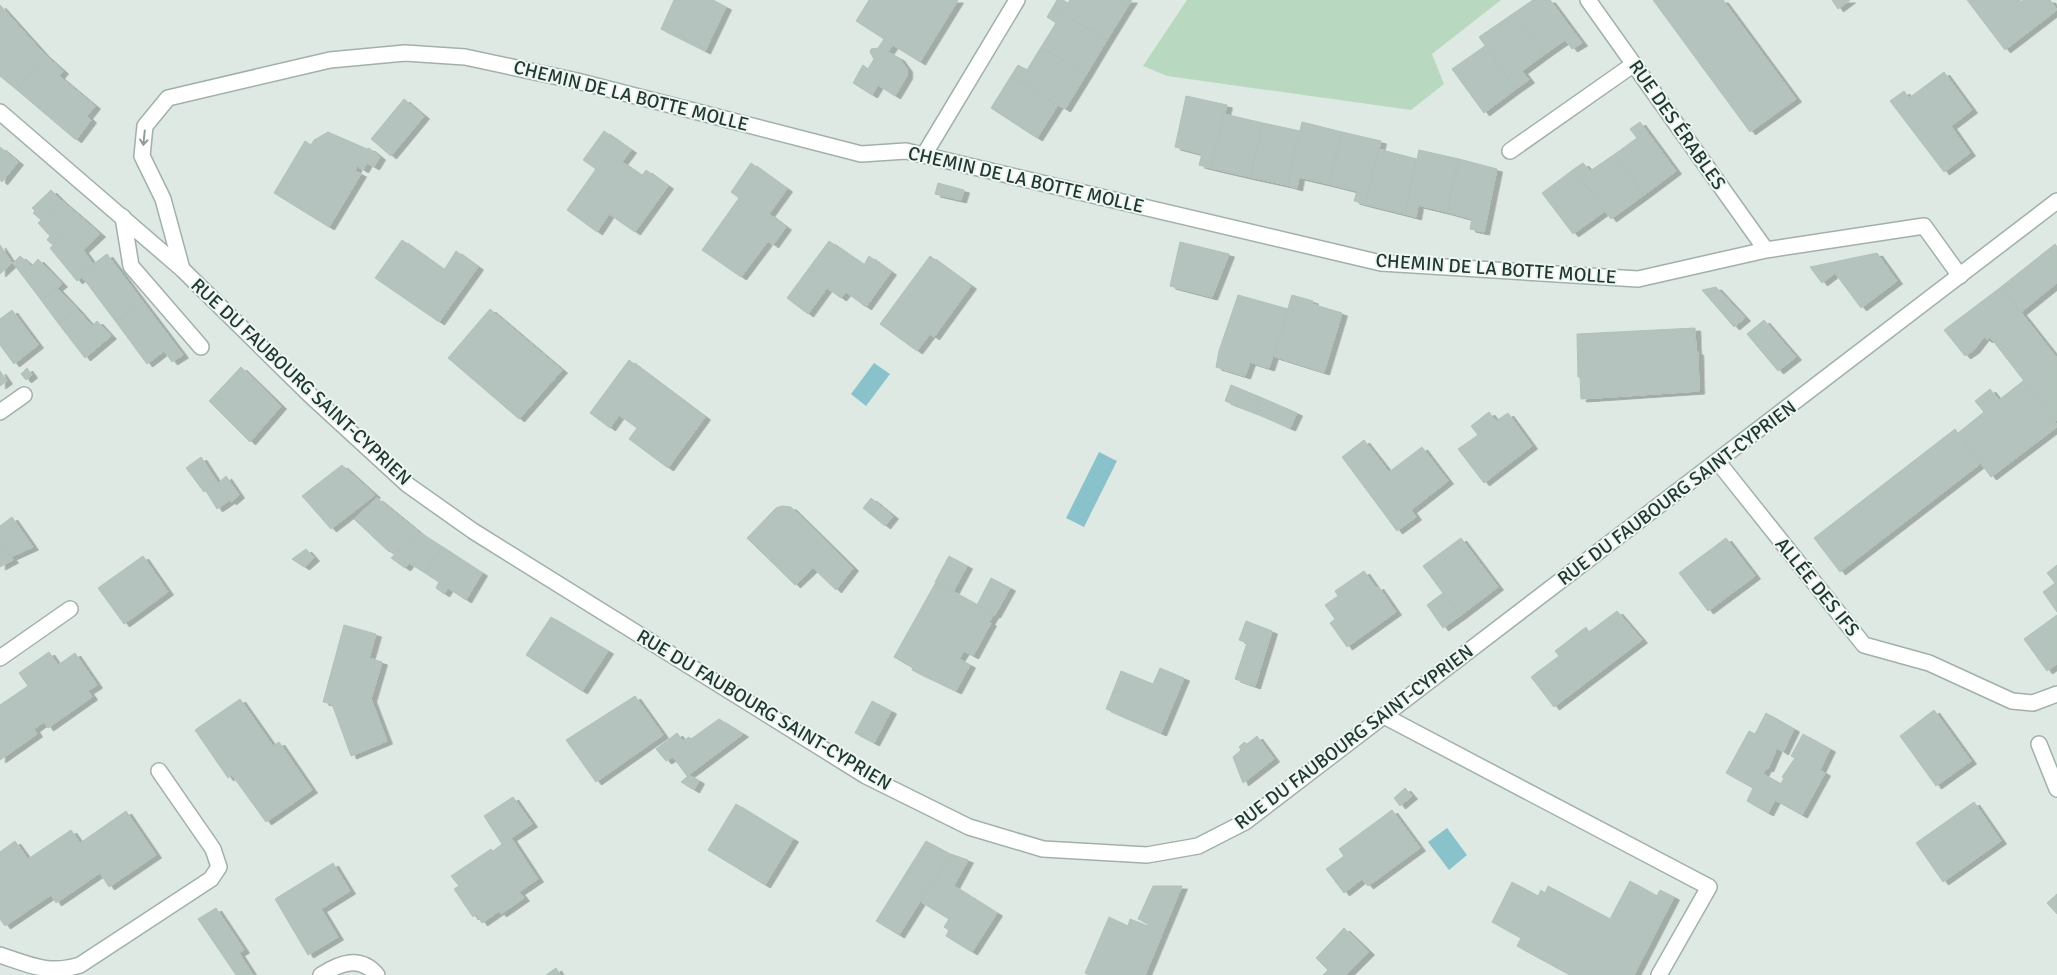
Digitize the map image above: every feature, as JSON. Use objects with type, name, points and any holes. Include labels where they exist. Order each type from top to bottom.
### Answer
[{"type":"street","points":[[924,155],[1018,0]]},
{"type":"street","name":"RUE DES ÉRABLES","points":[[1588,0],[1766,250]]},
{"type":"street","name":"CHEMIN DE LA BOTTE MOLLE","points":[[182,269],[163,200],[142,156],[145,126],[168,98],[330,60],[405,53],[465,57],[577,81],[861,154],[906,151],[1381,263],[1638,279],[1766,250],[1924,226],[1960,276]]},
{"type":"street","points":[[1510,151],[1634,64]]},
{"type":"street","name":"RUE DU FAUBOURG SAINT-CYPRIEN","points":[[0,112],[123,216],[182,269],[310,395],[408,485],[473,531],[866,776],[969,827],[1043,849],[1147,855],[1198,846],[1245,822],[2057,201]]},
{"type":"street","points":[[123,216],[131,266],[202,348]]},
{"type":"street","points":[[0,412],[24,395]]},
{"type":"street","name":"ALLÉE DES IFS","points":[[1718,462],[1864,645],[1930,662],[2012,701],[2033,703],[2057,694]]},
{"type":"street","points":[[0,658],[70,609]]},
{"type":"street","points":[[1384,716],[1709,887],[1660,975]]},
{"type":"street","points":[[2039,744],[2057,789]]},
{"type":"street","points":[[0,955],[48,971],[66,970],[80,965],[211,879],[219,867],[213,849],[159,771]]},
{"type":"street","points":[[321,975],[349,962],[362,964],[377,975]]},
{"type":"green space","points":[[1187,0],[1501,0],[1432,54],[1444,84],[1411,110],[1167,76],[1143,66]]},
{"type":"water","points":[[874,363],[890,374],[866,406],[851,394]]},
{"type":"water","points":[[1099,452],[1117,461],[1084,527],[1066,518]]},
{"type":"water","points":[[1447,828],[1467,855],[1449,870],[1428,842]]},
{"type":"building","points":[[674,0],[713,0],[726,7],[705,51],[661,29]]},
{"type":"building","points":[[869,0],[958,0],[920,62],[893,45],[888,52],[899,58],[907,69],[907,76],[895,96],[878,85],[872,95],[853,83],[863,65],[868,69],[874,59],[870,52],[871,49],[878,48],[884,39],[856,21]]},
{"type":"building","points":[[1057,0],[1063,0],[1068,3],[1070,0],[1119,0],[1128,6],[1107,40],[1053,7]]},
{"type":"building","points":[[1119,0],[1132,0],[1128,6]]},
{"type":"building","points":[[1533,0],[1550,0],[1582,43],[1572,49],[1565,40],[1545,54],[1514,13]]},
{"type":"building","points":[[1653,0],[1723,0],[1796,99],[1750,132]]},
{"type":"building","points":[[1832,0],[1850,0],[1838,9]]},
{"type":"building","points":[[1967,0],[2020,0],[2021,2],[2023,0],[2050,0],[2057,10],[2005,50]]},
{"type":"building","points":[[0,5],[44,54],[17,90],[0,76]]},
{"type":"building","points":[[1053,7],[1107,40],[1086,75],[1041,47],[1056,23],[1047,17]]},
{"type":"building","points":[[1514,13],[1545,54],[1522,71],[1529,80],[1516,89],[1479,37]]},
{"type":"building","points":[[1485,46],[1516,89],[1484,113],[1452,69]]},
{"type":"building","points":[[1041,47],[1086,75],[1065,109],[1011,76],[1018,65],[1027,70]]},
{"type":"building","points":[[44,54],[63,71],[59,76],[95,106],[87,116],[91,120],[76,140],[17,90]]},
{"type":"building","points":[[1944,72],[1972,110],[1951,126],[1970,153],[1944,172],[1890,101],[1904,91],[1909,98]]},
{"type":"building","points":[[1011,76],[1058,105],[1037,138],[991,108]]},
{"type":"building","points":[[1186,96],[1227,105],[1211,168],[1199,165],[1202,154],[1175,147]]},
{"type":"building","points":[[404,99],[424,116],[391,156],[371,139]]},
{"type":"building","points":[[1224,114],[1263,123],[1250,177],[1211,168]]},
{"type":"building","points":[[1302,122],[1342,132],[1329,184],[1299,177],[1297,188],[1287,185]]},
{"type":"building","points":[[1640,122],[1676,171],[1644,195],[1615,154],[1637,138],[1630,129]]},
{"type":"building","points":[[1263,123],[1300,131],[1287,185],[1250,177]]},
{"type":"building","points":[[604,131],[631,150],[622,162],[642,176],[646,170],[668,186],[635,232],[609,214],[597,232],[567,210],[596,169],[583,160]]},
{"type":"building","points":[[328,132],[367,149],[369,148],[380,157],[374,167],[367,163],[363,170],[357,166],[355,171],[361,174],[329,227],[274,193],[305,141],[311,145],[314,140]]},
{"type":"building","points":[[1342,132],[1381,141],[1365,204],[1354,201],[1357,191],[1329,184]]},
{"type":"building","points":[[0,147],[18,162],[2,182],[0,180]]},
{"type":"building","points":[[1378,149],[1417,159],[1405,214],[1365,204]]},
{"type":"building","points":[[1419,150],[1459,159],[1447,212],[1418,205],[1416,217],[1405,214]]},
{"type":"building","points":[[1615,154],[1644,195],[1611,219],[1574,169],[1583,163],[1590,171]]},
{"type":"building","points":[[1459,159],[1497,169],[1484,232],[1470,229],[1472,219],[1447,212]]},
{"type":"building","points":[[751,163],[787,189],[769,214],[786,227],[773,245],[768,241],[741,277],[702,250],[739,198],[731,192]]},
{"type":"building","points":[[1574,169],[1605,211],[1573,234],[1542,193]]},
{"type":"building","points":[[938,183],[964,190],[961,200],[935,194]]},
{"type":"building","points":[[51,190],[62,201],[41,220],[33,213],[35,211],[32,208]]},
{"type":"building","points":[[62,201],[82,218],[53,245],[47,240],[50,236],[38,223]]},
{"type":"building","points":[[82,218],[100,234],[83,250],[93,264],[80,274],[82,277],[77,281],[50,248]]},
{"type":"building","points":[[402,240],[444,270],[456,251],[478,267],[439,322],[375,278]]},
{"type":"building","points":[[829,241],[864,265],[869,256],[891,272],[866,307],[846,292],[841,298],[827,288],[808,314],[787,298]]},
{"type":"building","points":[[1180,242],[1229,254],[1212,297],[1170,286]]},
{"type":"building","points":[[2055,244],[2057,247],[2057,283],[2021,312],[2001,287]]},
{"type":"building","points":[[0,245],[12,263],[0,274]]},
{"type":"building","points":[[1877,253],[1897,281],[1861,308],[1835,273],[1822,283],[1810,267]]},
{"type":"building","points":[[107,254],[143,302],[116,322],[80,274]]},
{"type":"building","points":[[20,256],[32,266],[38,259],[62,284],[41,300],[13,263]]},
{"type":"building","points":[[930,256],[971,286],[934,337],[930,334],[917,351],[880,324]]},
{"type":"building","points":[[1716,287],[1745,318],[1734,327],[1702,290]]},
{"type":"building","points":[[2001,287],[2057,358],[2057,420],[2055,421],[1990,337],[1987,340],[1984,337],[1974,350],[1965,356],[1944,330]]},
{"type":"building","points":[[57,288],[77,309],[58,323],[41,300]]},
{"type":"building","points":[[1238,295],[1288,309],[1269,368],[1250,362],[1245,376],[1216,367],[1219,351]]},
{"type":"building","points":[[1292,295],[1313,301],[1312,304],[1342,313],[1324,372],[1273,356]]},
{"type":"building","points":[[143,302],[183,355],[172,362],[164,351],[147,364],[116,322]]},
{"type":"building","points":[[77,309],[92,326],[97,321],[111,336],[85,358],[58,323]]},
{"type":"building","points":[[490,309],[562,370],[519,419],[448,358]]},
{"type":"building","points":[[12,310],[38,345],[14,364],[0,345],[0,319]]},
{"type":"building","points":[[1764,320],[1796,357],[1778,371],[1747,334]]},
{"type":"building","points":[[1695,328],[1699,391],[1581,399],[1580,377],[1578,377],[1577,334]]},
{"type":"building","points":[[629,360],[705,417],[668,468],[629,439],[637,428],[619,415],[610,428],[590,413]]},
{"type":"building","points":[[241,367],[281,406],[250,442],[209,401]]},
{"type":"building","points":[[27,368],[32,375],[26,380],[21,374]]},
{"type":"building","points":[[0,371],[7,381],[0,386]]},
{"type":"building","points":[[2023,381],[2055,421],[2057,427],[1991,477],[1958,433],[1984,412],[1975,401],[1990,389],[1999,400]]},
{"type":"building","points":[[1231,385],[1260,397],[1256,413],[1225,401]]},
{"type":"building","points":[[1260,397],[1297,413],[1290,428],[1256,413]]},
{"type":"building","points":[[1489,412],[1496,421],[1508,413],[1532,446],[1484,483],[1458,449],[1478,435],[1471,426]]},
{"type":"building","points":[[1955,429],[1980,464],[1840,572],[1814,538]]},
{"type":"building","points":[[1364,440],[1389,472],[1422,447],[1448,481],[1411,510],[1416,517],[1397,531],[1342,457]]},
{"type":"building","points":[[201,457],[218,483],[204,492],[186,468]]},
{"type":"building","points":[[342,465],[375,495],[331,529],[302,496]]},
{"type":"building","points":[[226,476],[239,495],[231,502],[218,483]]},
{"type":"building","points":[[218,483],[230,500],[217,509],[206,491]]},
{"type":"building","points":[[377,498],[420,533],[394,553],[388,551],[354,519]]},
{"type":"building","points":[[871,498],[893,516],[885,526],[863,508]]},
{"type":"building","points":[[782,506],[791,507],[853,568],[836,590],[813,568],[795,585],[747,538],[776,508]]},
{"type":"building","points":[[12,517],[33,547],[11,557],[0,542],[0,526]]},
{"type":"building","points":[[420,533],[442,547],[425,573],[409,563],[405,568],[391,558]]},
{"type":"building","points":[[1461,538],[1498,587],[1460,616],[1423,566]]},
{"type":"building","points":[[1726,538],[1755,576],[1708,611],[1679,573]]},
{"type":"building","points":[[0,542],[13,560],[0,567]]},
{"type":"building","points":[[442,547],[482,573],[466,600],[448,588],[444,594],[436,588],[439,582],[425,573]]},
{"type":"building","points":[[306,549],[314,558],[304,567],[292,559]]},
{"type":"building","points":[[143,556],[168,592],[124,624],[98,588]]},
{"type":"building","points":[[949,556],[967,566],[953,592],[935,582]]},
{"type":"building","points":[[2057,565],[2057,612],[2043,592],[2055,583],[2047,573]]},
{"type":"building","points":[[1364,571],[1376,588],[1378,586],[1396,612],[1347,647],[1330,623],[1335,619],[1325,605],[1338,596],[1335,591]]},
{"type":"building","points":[[991,578],[1010,588],[995,615],[977,605]]},
{"type":"building","points":[[936,582],[994,614],[973,656],[964,651],[959,659],[970,665],[956,691],[912,670],[913,668],[894,657]]},
{"type":"building","points":[[1443,593],[1460,616],[1443,628],[1427,605]]},
{"type":"building","points":[[1617,611],[1642,640],[1554,707],[1531,677],[1559,656],[1555,651],[1586,627],[1589,632]]},
{"type":"building","points":[[2057,615],[2057,664],[2047,671],[2024,639]]},
{"type":"building","points":[[551,617],[608,651],[582,691],[526,655]]},
{"type":"building","points":[[1246,621],[1272,631],[1255,686],[1235,679],[1247,643],[1239,640]]},
{"type":"building","points":[[344,625],[376,634],[369,658],[382,662],[371,699],[387,741],[351,756],[332,704],[323,702]]},
{"type":"building","points":[[49,652],[58,665],[75,653],[97,685],[88,691],[92,697],[48,728],[44,722],[34,729],[37,734],[0,760],[0,705],[28,686],[19,673]]},
{"type":"building","points":[[1160,668],[1184,678],[1161,733],[1106,709],[1121,671],[1153,684]]},
{"type":"building","points":[[635,696],[663,735],[596,782],[566,740]]},
{"type":"building","points":[[240,699],[273,746],[279,742],[312,790],[266,822],[232,775],[228,778],[195,730]]},
{"type":"building","points":[[872,701],[891,711],[874,743],[855,733]]},
{"type":"building","points":[[1934,710],[1971,761],[1936,786],[1900,736]]},
{"type":"building","points":[[1766,713],[1794,729],[1783,752],[1777,748],[1768,769],[1766,768],[1763,774],[1781,784],[1784,778],[1782,777],[1795,758],[1791,756],[1803,734],[1830,749],[1820,770],[1825,773],[1802,815],[1775,800],[1768,813],[1747,801],[1753,788],[1726,773],[1749,731],[1755,734]]},
{"type":"building","points":[[719,719],[743,734],[687,776],[673,757],[666,761],[656,749],[677,733],[683,741],[689,737],[691,739]]},
{"type":"building","points":[[1257,736],[1274,759],[1243,783],[1233,757],[1241,750],[1239,747],[1244,742],[1247,744]]},
{"type":"building","points":[[689,775],[699,781],[694,790],[681,782]]},
{"type":"building","points":[[1405,788],[1412,796],[1400,806],[1394,798]]},
{"type":"building","points":[[513,797],[532,824],[511,838],[538,879],[519,892],[524,898],[501,914],[499,911],[482,923],[476,914],[473,917],[454,889],[459,886],[451,876],[491,849],[493,851],[502,844],[484,816]]},
{"type":"building","points":[[1974,802],[2001,841],[1943,882],[1916,843]]},
{"type":"building","points":[[736,804],[793,839],[765,885],[708,850]]},
{"type":"building","points":[[1392,810],[1420,848],[1368,886],[1362,879],[1344,893],[1326,869],[1344,856],[1339,849]]},
{"type":"building","points":[[126,811],[156,855],[109,887],[100,873],[56,903],[51,895],[5,926],[0,919],[0,852],[15,841],[28,859],[71,830],[80,843]]},
{"type":"building","points":[[926,841],[950,854],[899,935],[876,921]]},
{"type":"building","points":[[951,854],[968,860],[954,886],[997,913],[972,952],[946,936],[949,930],[944,927],[949,919],[921,902]]},
{"type":"building","points":[[333,863],[350,891],[321,909],[338,937],[308,955],[275,899]]},
{"type":"building","points":[[1630,881],[1657,896],[1660,890],[1674,897],[1634,975],[1570,975],[1517,946],[1521,938],[1492,922],[1512,882],[1538,896],[1541,890],[1545,893],[1548,886],[1610,919]]},
{"type":"building","points":[[1153,886],[1182,886],[1145,975],[1089,975],[1085,973],[1109,917],[1128,926],[1130,919],[1148,926],[1148,924],[1138,919]]},
{"type":"building","points":[[2057,894],[2057,914],[2047,903]]},
{"type":"building","points":[[216,908],[244,950],[239,953],[253,975],[236,975],[198,919]]},
{"type":"building","points":[[1344,928],[1369,952],[1346,975],[1323,975],[1328,970],[1316,958]]},
{"type":"building","points":[[556,968],[560,975],[546,975]]}]
